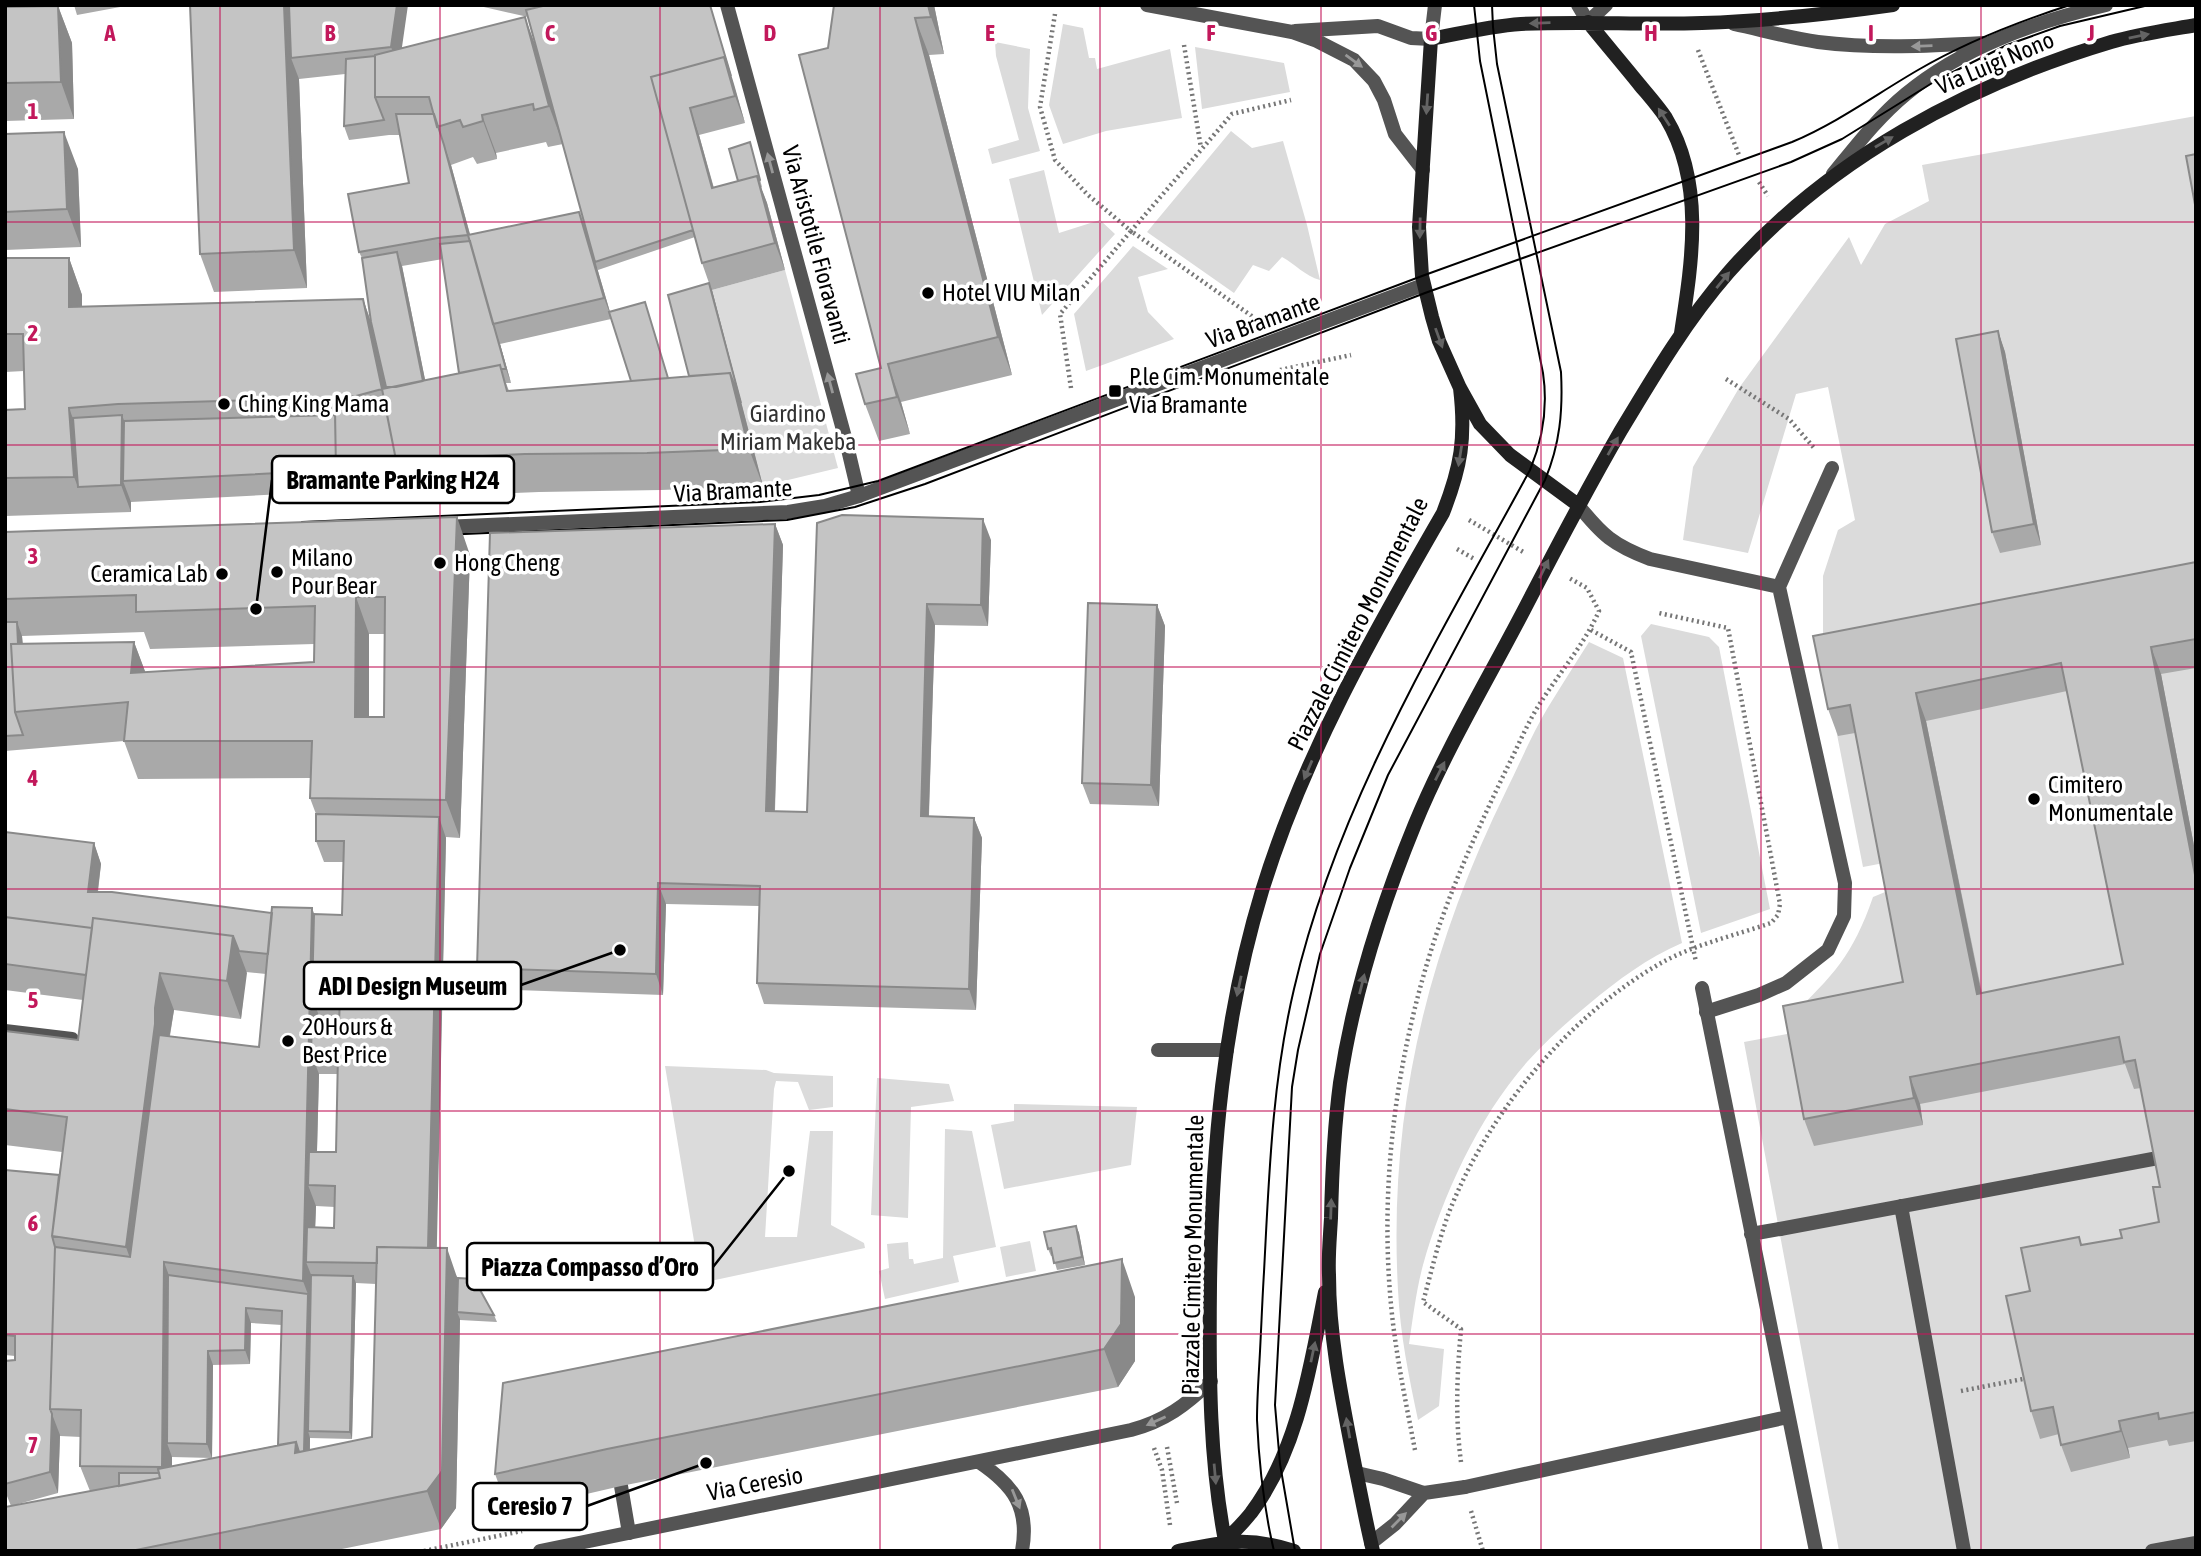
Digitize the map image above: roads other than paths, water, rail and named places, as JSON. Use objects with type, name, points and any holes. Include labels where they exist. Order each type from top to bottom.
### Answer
[{"type":"main road","points":[[1432,39],[1493,27],[1588,22],[1723,22],[1808,17],[1893,5]]},
{"type":"main road","points":[[1588,22],[1665,116],[1682,157],[1690,198],[1692,262],[1681,334]]},
{"type":"main road","name":"Via Luigi Nono","points":[[1828,180],[1874,148],[1917,123],[1996,83],[2117,40],[2196,24]]},
{"type":"main road","name":"Piazzale Cimitero Monumentale","points":[[1432,39],[1419,227],[1423,285],[1439,341],[1480,424],[1510,455],[1578,505]]},
{"type":"main road","points":[[1372,1547],[1337,1364],[1329,1277],[1334,1137],[1341,1080],[1360,989],[1386,901],[1427,799],[1546,565],[1641,397],[1681,334],[1726,275],[1783,217],[1828,180]]},
{"type":"main road","name":"Piazzale Cimitero Monumentale","points":[[1226,1546],[1214,1461],[1211,1381],[1213,1185],[1227,1050],[1251,929],[1293,805],[1347,686],[1446,506],[1462,449],[1460,388]]},
{"type":"main road","points":[[1226,1546],[1250,1515],[1280,1464],[1301,1402],[1329,1277]]},
{"type":"main road","points":[[1175,1544],[1272,1544],[1294,1551]]},
{"type":"street","name":"Via Aristotile Fioravanti","points":[[727,5],[859,496]]},
{"type":"street","points":[[1147,5],[1292,32],[1339,51],[1364,68],[1374,81],[1384,100],[1395,134],[1423,170]]},
{"type":"street","name":"Piazzale Cimitero Monumentale","points":[[1432,39],[1435,5]]},
{"type":"street","points":[[1577,5],[1588,22],[1606,5]]},
{"type":"street","points":[[1828,180],[1875,124],[1928,77],[1990,42],[2060,17],[2106,5]]},
{"type":"street","points":[[1723,22],[1815,41],[1849,45],[1913,47],[1990,42]]},
{"type":"street","points":[[1292,32],[1318,28],[1378,26],[1412,38],[1432,39]]},
{"type":"street","name":"Via Bramante","points":[[432,528],[788,512],[825,506],[859,496],[1423,285]]},
{"type":"street","points":[[1706,1012],[1759,995],[1786,983],[1809,967],[1828,950],[1844,916],[1845,883],[1779,587],[1832,467]]},
{"type":"street","name":"Piazzale Cimitero Monumentale","points":[[1578,505],[1616,545],[1650,559],[1779,587]]},
{"type":"street","points":[[1702,988],[1816,1551]]},
{"type":"street","points":[[5,1031],[72,1039]]},
{"type":"street","points":[[1158,1050],[1227,1050]]},
{"type":"street","points":[[1751,1234],[2158,1158]]},
{"type":"street","points":[[1901,1206],[1964,1551]]},
{"type":"street","name":"Via Ceresio","points":[[540,1551],[1145,1426],[1182,1407],[1211,1381]]},
{"type":"street","points":[[1357,1473],[1424,1493],[1465,1487],[1788,1417]]},
{"type":"street","points":[[979,1462],[1000,1476],[1012,1488],[1019,1502],[1023,1525],[1022,1551]]},
{"type":"street","points":[[621,1486],[629,1533]]},
{"type":"street","points":[[1372,1547],[1424,1493]]},
{"type":"street","points":[[2152,1551],[2196,1543]]},
{"type":"tram line","points":[[1274,1551],[1261,1470],[1257,1401],[1273,1130],[1281,1059],[1294,989],[1313,920],[1336,853],[1364,787],[1427,658],[1530,470],[1543,423],[1543,373],[1480,61],[1474,5]]},
{"type":"tram line","points":[[1295,1551],[1280,1464],[1275,1405],[1292,1087],[1320,954],[1350,868],[1388,775],[1545,480],[1559,427],[1561,372],[1497,64],[1492,5]]},
{"type":"tram line","points":[[302,522],[760,502],[819,495],[878,481],[1422,276],[1792,142],[1955,50],[2070,5]]},
{"type":"tram line","points":[[442,535],[787,520],[855,507],[925,484],[1425,293],[1791,162],[1842,139],[1937,80],[2007,45],[2060,26],[2149,5]]},
{"type":"place","name":"Hotel VIU Milan","points":[[928,293]]},
{"type":"place","name":"P.le Cim. Monumentale Via Bramante","points":[[1115,391]]},
{"type":"place","name":"Ching King Mama","points":[[224,404]]},
{"type":"place","name":"Hong Cheng","points":[[440,563]]},
{"type":"place","name":"Milano Pour Bear","points":[[277,572]]},
{"type":"place","name":"Ceramica Lab","points":[[222,574]]},
{"type":"place","name":"Bramante Parking H24","points":[[256,609]]},
{"type":"place","name":"Cimitero Monumentale","points":[[2034,799]]},
{"type":"place","name":"ADI Design Museum","points":[[620,950]]},
{"type":"place","name":"20Hours & Best Price","points":[[288,1041]]},
{"type":"place","name":"Piazza Compasso d’Oro","points":[[789,1171]]},
{"type":"place","name":"Ceresio 7","points":[[706,1463]]},
{"type":"park label","name":"Giardino Miriam Makeba","points":[[788,428]]}]
